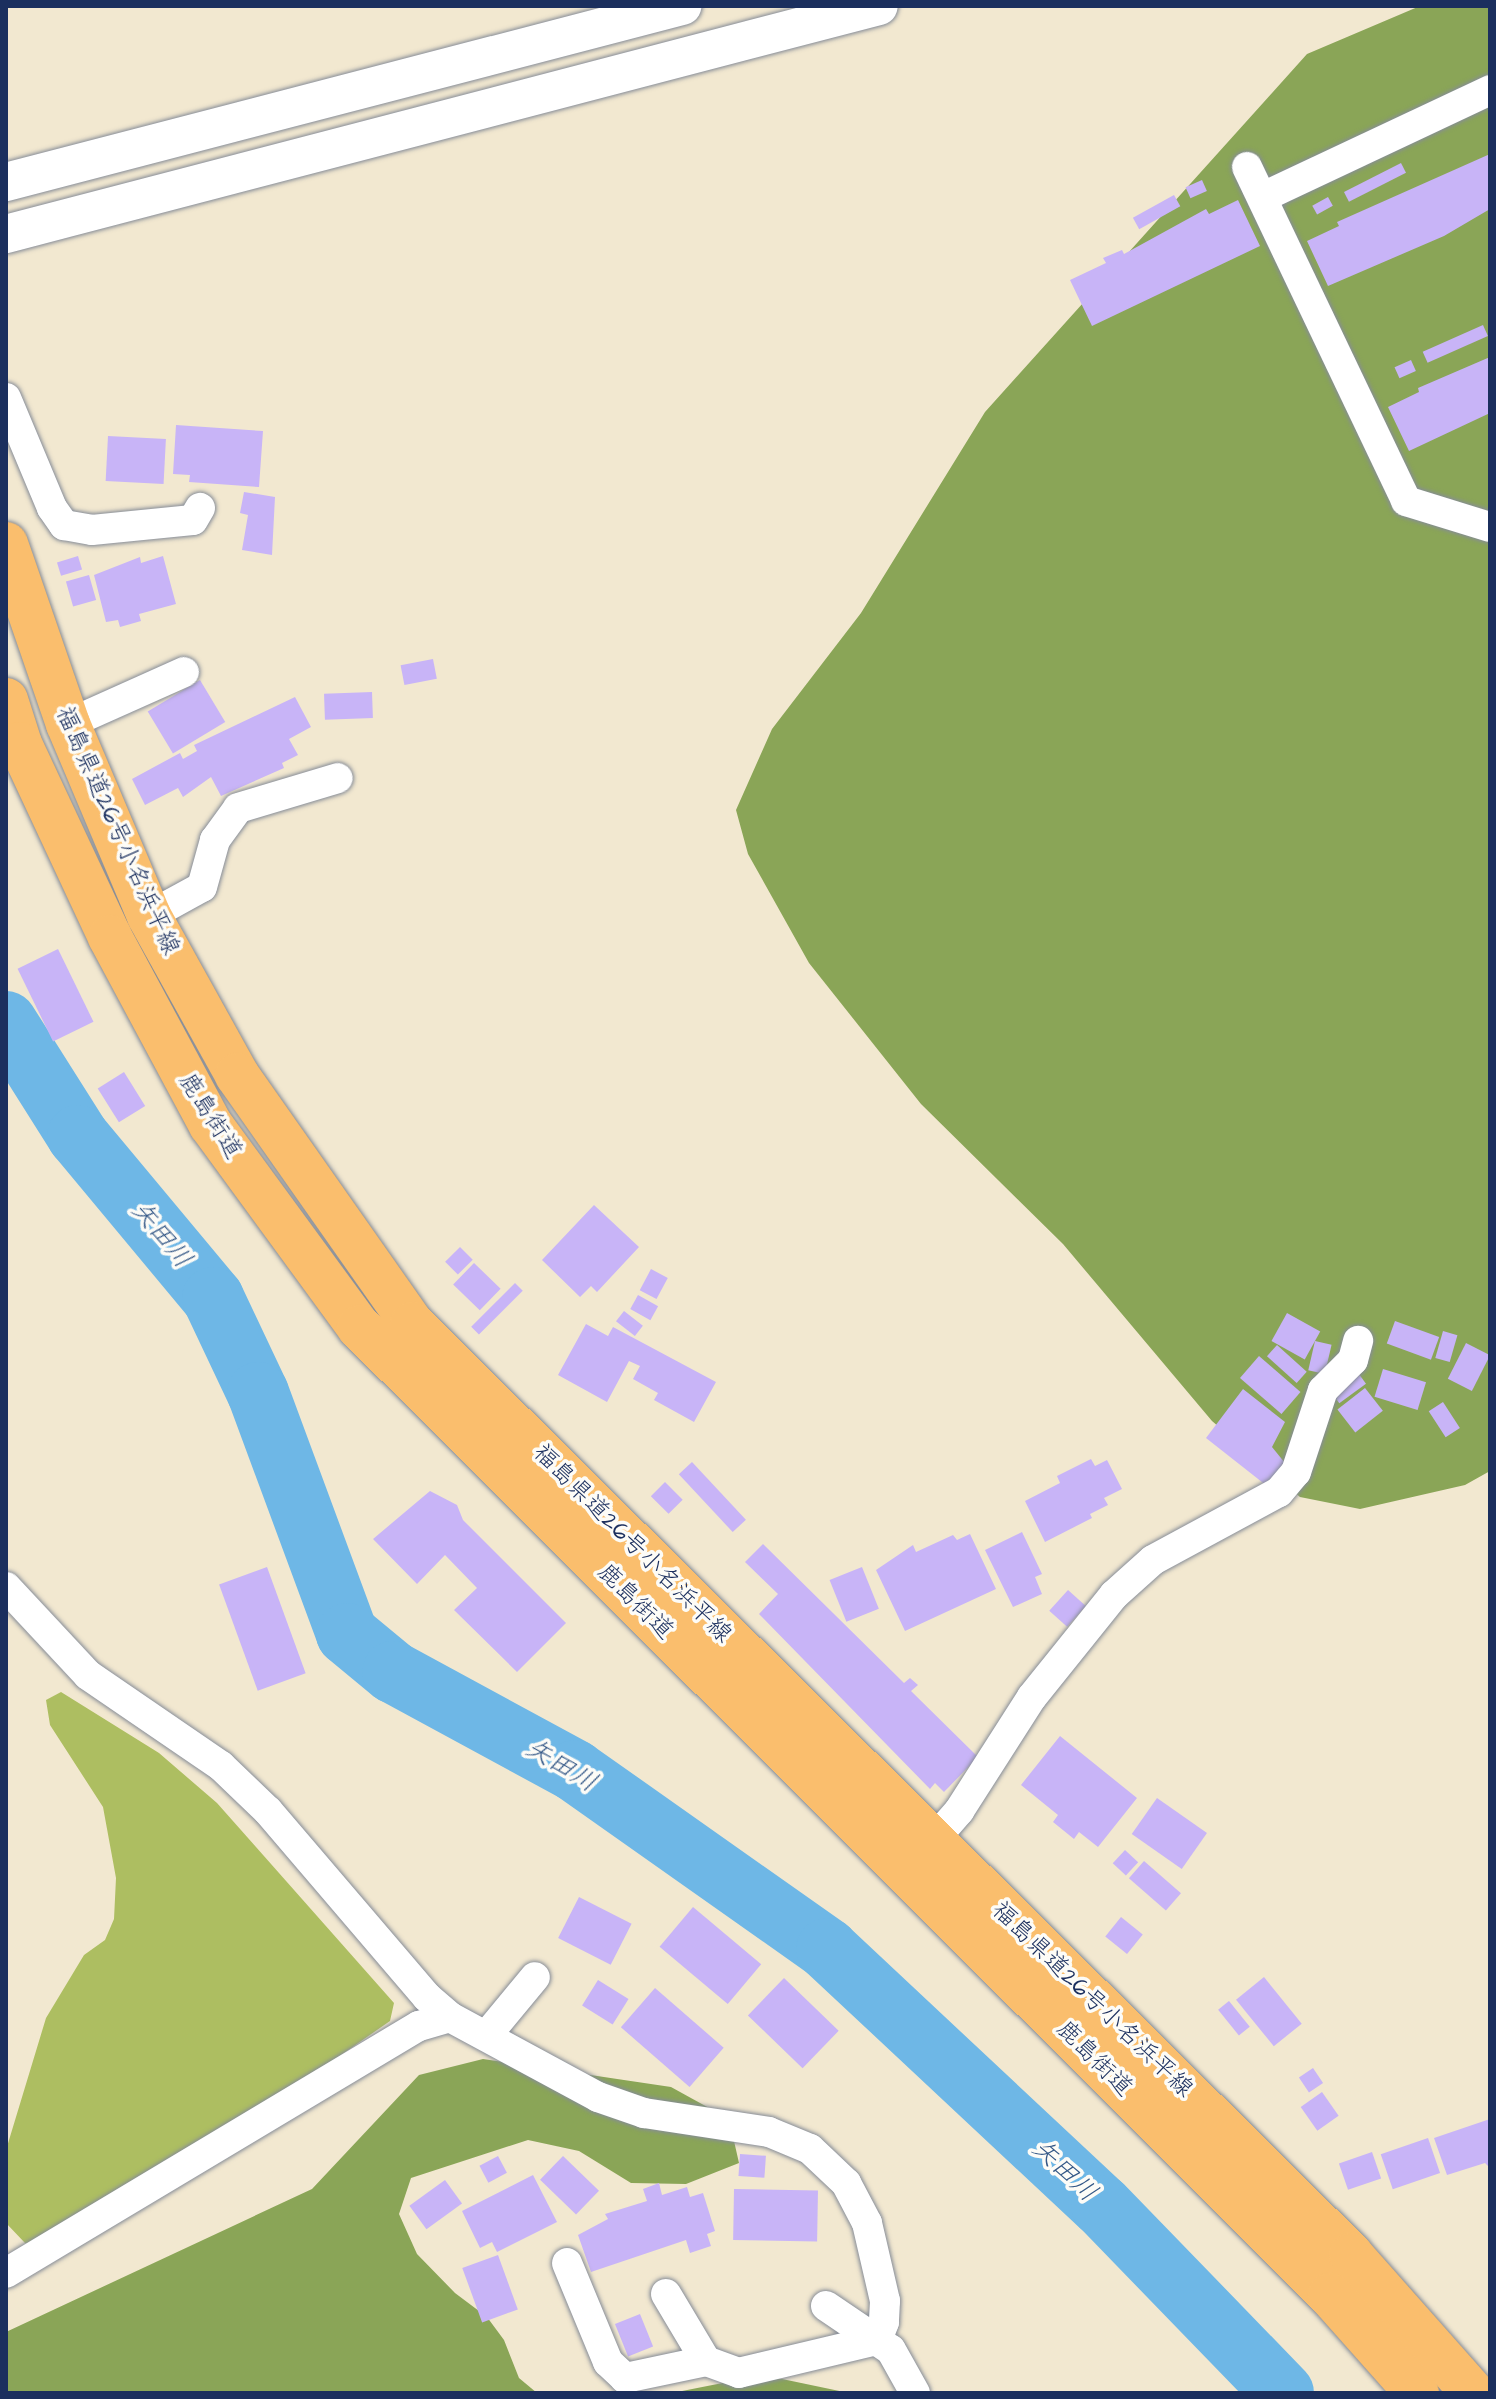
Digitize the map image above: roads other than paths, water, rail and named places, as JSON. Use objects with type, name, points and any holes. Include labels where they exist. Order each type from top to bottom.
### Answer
[{"type":"main road","name":"福島県道26号小名浜平線","points":[[6,544],[68,724],[149,916],[237,1075],[412,1324],[931,1843],[1351,2255],[1473,2393]]},
{"type":"main road","name":"鹿島街道","points":[[6,700],[13,744],[110,937],[211,1125],[359,1327],[1330,2295],[1417,2393]]},
{"type":"street","points":[[6,182],[682,6]]},
{"type":"street","points":[[6,234],[879,6]]},
{"type":"street","points":[[1263,197],[1490,90]]},
{"type":"street","points":[[1247,167],[1406,501],[1490,527]]},
{"type":"street","points":[[6,398],[52,508],[64,525],[92,530],[193,520],[200,508]]},
{"type":"street","points":[[68,724],[184,672]]},
{"type":"street","points":[[149,916],[202,887],[215,840],[238,808],[338,778]]},
{"type":"street","points":[[931,1843],[959,1811],[1032,1697],[1114,1595],[1153,1560],[1279,1492],[1296,1472],[1323,1390],[1353,1360],[1358,1341]]},
{"type":"street","points":[[6,1587],[88,1675],[221,1766],[259,1802],[427,1997],[450,2017],[598,2097],[644,2113],[769,2132],[810,2149],[846,2183],[867,2223],[885,2301],[877,2340]]},
{"type":"street","points":[[487,2035],[535,1977]]},
{"type":"street","points":[[6,2273],[419,2026],[450,2017]]},
{"type":"street","points":[[567,2263],[608,2362],[625,2378],[706,2361]]},
{"type":"street","points":[[666,2294],[706,2361],[739,2383],[877,2340]]},
{"type":"street","points":[[826,2306],[891,2350],[915,2393]]},
{"type":"waterway","name":"矢田川","points":[[6,1022],[78,1136],[213,1298],[258,1393],[347,1634],[393,1672],[575,1771],[827,1949],[1102,2206],[1283,2393]]}]
